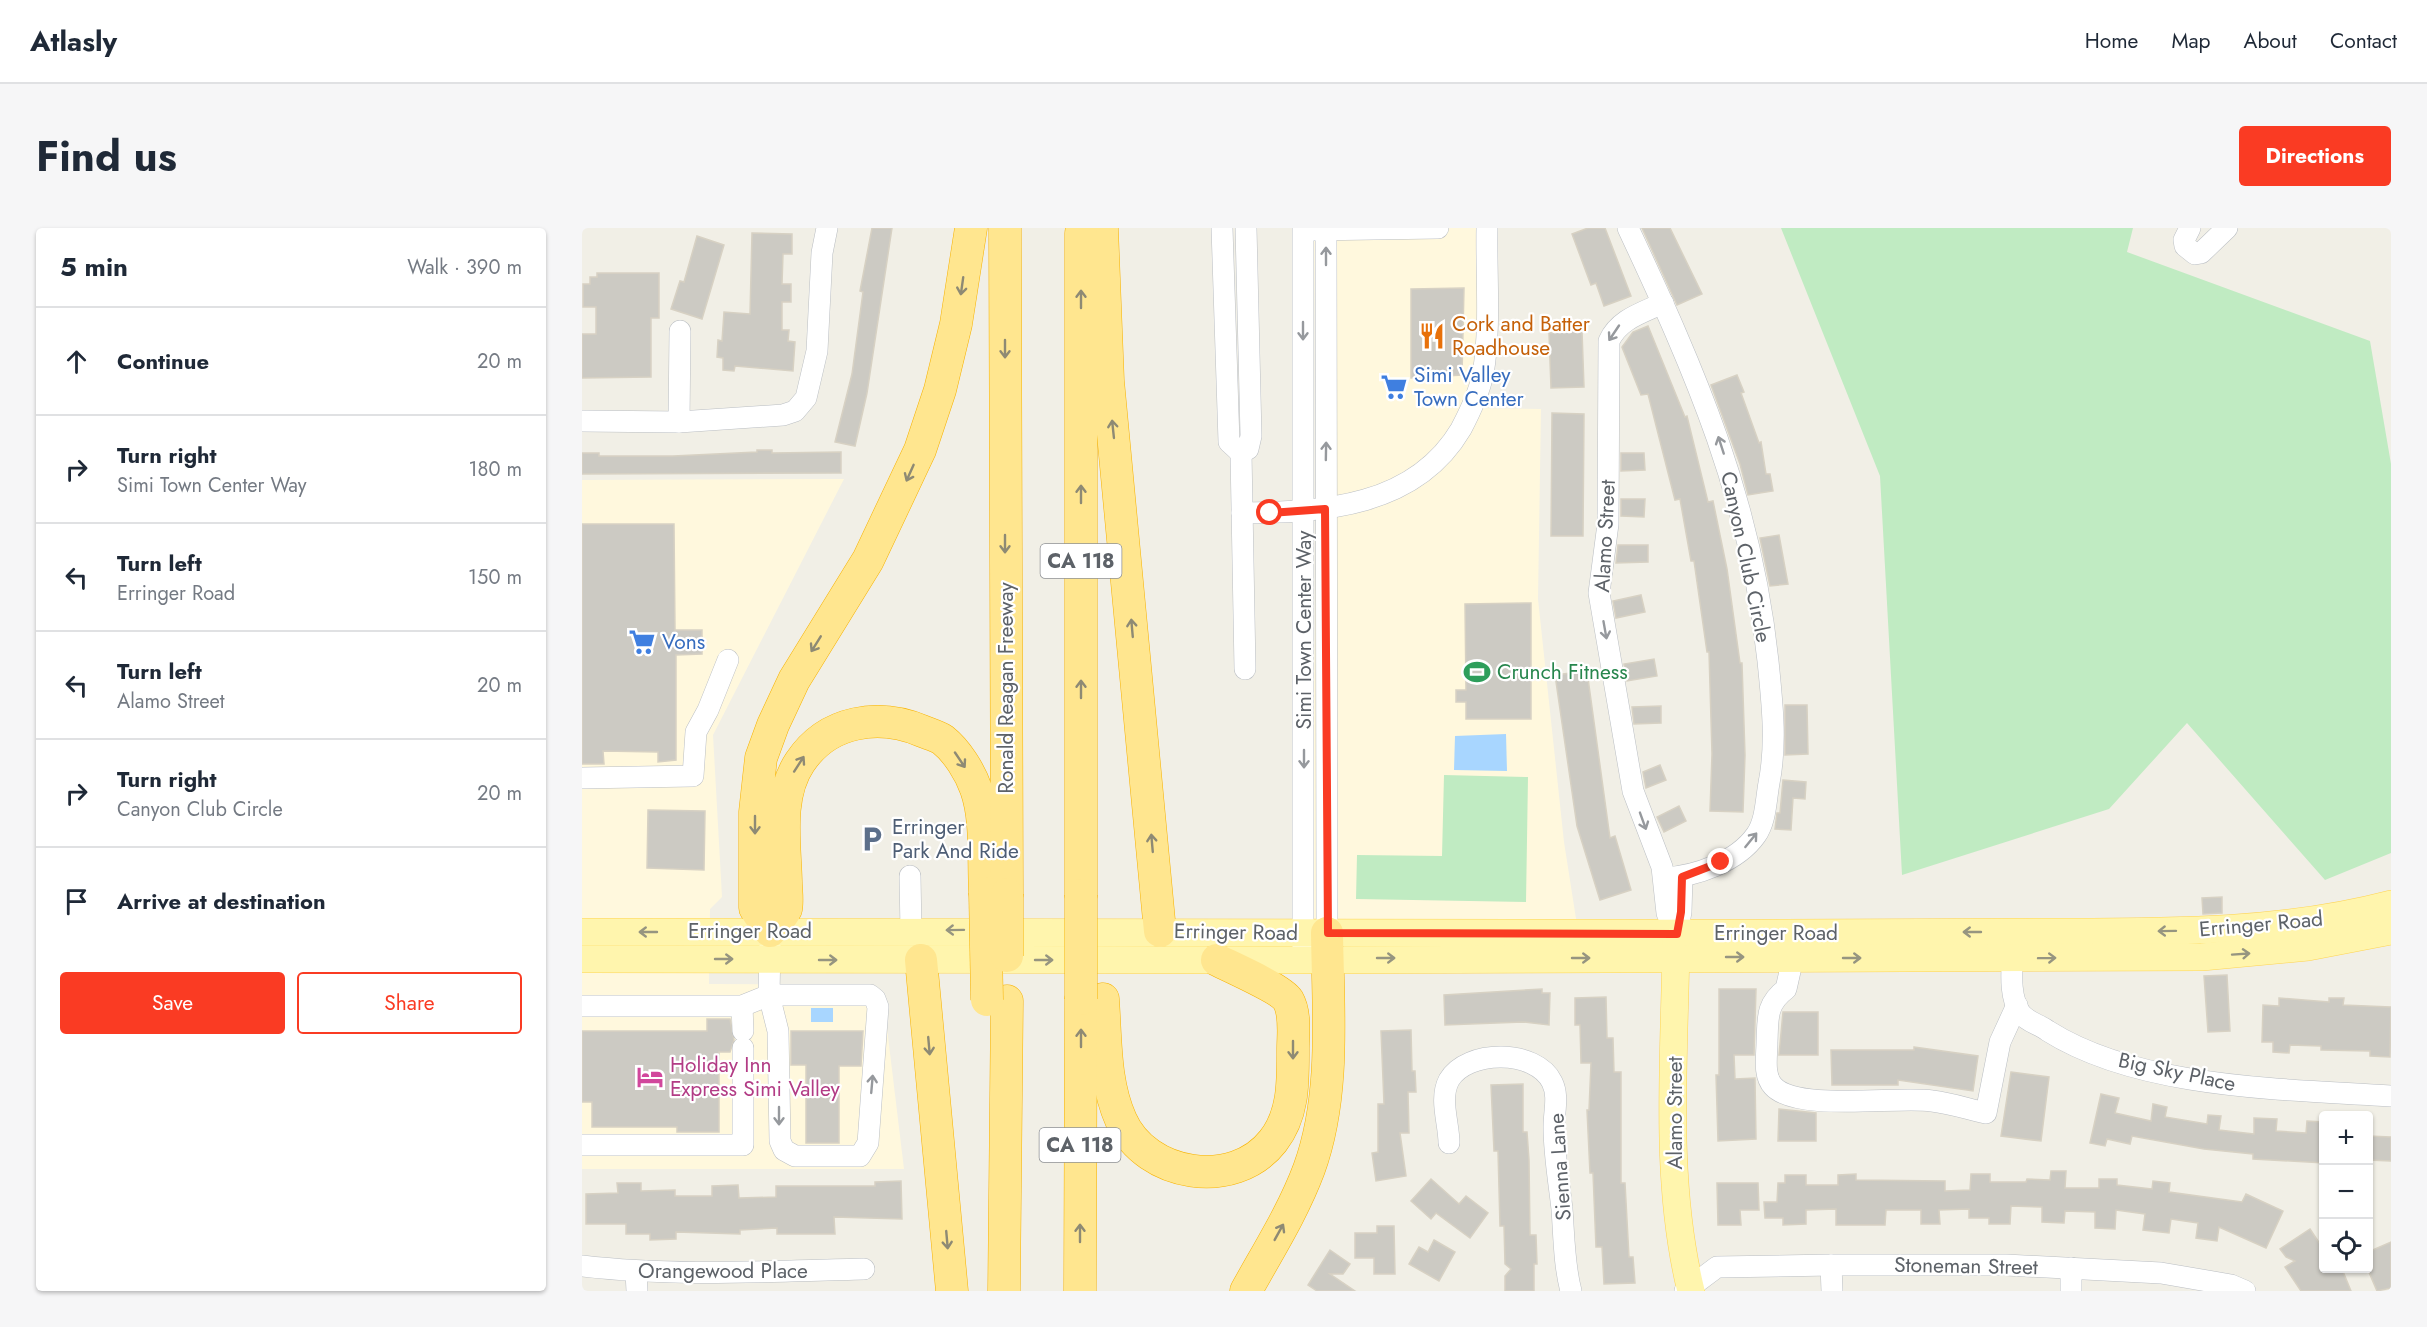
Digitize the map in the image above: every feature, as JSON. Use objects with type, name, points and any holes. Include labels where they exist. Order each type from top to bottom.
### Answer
[{"type":"highway","points":[[770,945],[755,908],[755,812],[761,758],[773,725],[794,680],[868,560],[920,450],[940,390],[956,324],[971,228]]},
{"type":"highway","name":"Ronald Reagan Freeway","points":[[996,893],[1005,228]]},
{"type":"highway","name":"CA 118","points":[[1080,1291],[1092,999],[1081,740],[1081,228]]},
{"type":"highway","points":[[1102,228],[1108,381],[1160,931]]},
{"type":"highway","points":[[770,945],[786,909],[785,805],[791,778],[801,760],[813,747],[844,727],[866,721],[888,721],[942,739],[954,751],[976,789],[996,893],[997,1001],[1004,1155],[1004,1291]]},
{"type":"highway","points":[[916,945],[952,1291]]},
{"type":"highway","points":[[1246,1291],[1285,1221],[1309,1170],[1321,1127],[1327,1086],[1315,946]]},
{"type":"highway","points":[[1092,999],[1108,1083],[1121,1122],[1143,1150],[1176,1168],[1195,1172],[1215,1172],[1244,1164],[1259,1155],[1273,1140],[1291,1100],[1293,1017],[1288,1000],[1282,994],[1217,960]]},
{"type":"main road","name":"Erringer Road","points":[[1676,945],[1793,958],[2253,928],[2322,920],[2391,904]]},
{"type":"main road","name":"Erringer Road","points":[[916,945],[1160,931],[1315,946],[2013,945],[2233,954],[2308,947],[2391,931]]},
{"type":"main road","name":"Erringer Road","points":[[582,932],[770,945],[916,945],[1217,960],[1315,946]]},
{"type":"main road","name":"Erringer Road","points":[[582,959],[770,945]]},
{"type":"main road","name":"Alamo Street","points":[[1676,945],[1673,1138],[1679,1236],[1689,1290]]},
{"type":"street","points":[[582,422],[679,422],[783,415],[795,411],[806,398],[817,351],[822,254],[827,228]]},
{"type":"street","points":[[1222,228],[1229,442],[1233,449],[1241,453]]},
{"type":"street","points":[[1241,453],[1248,449],[1251,436],[1246,228]]},
{"type":"street","points":[[1303,229],[1438,228]]},
{"type":"street","points":[[1242,513],[1315,510],[1383,496],[1404,486],[1443,454],[1467,419],[1482,376],[1486,346],[1486,228]]},
{"type":"street","name":"Canyon Club Circle","points":[[1628,228],[1710,412],[1743,521],[1765,637],[1774,755],[1762,821],[1757,834],[1742,851],[1711,867],[1673,878]]},
{"type":"street","points":[[2190,228],[2184,240],[2184,246],[2195,254],[2201,253],[2227,228]]},
{"type":"street","name":"Simi Town Center Way","points":[[1303,229],[1315,510]]},
{"type":"street","name":"Simi Town Center Way","points":[[1315,946],[1315,510],[1326,229]]},
{"type":"street","name":"Alamo Street","points":[[1663,303],[1623,322],[1614,331],[1609,341],[1608,524],[1599,593],[1633,791],[1673,878],[1667,913],[1676,945]]},
{"type":"street","points":[[679,422],[680,331]]},
{"type":"street","points":[[1241,453],[1245,669]]},
{"type":"street","points":[[582,778],[693,776],[696,732],[708,710],[728,660]]},
{"type":"street","points":[[910,876],[916,945]]},
{"type":"street","points":[[582,1006],[742,1006],[769,995],[861,994],[875,999],[878,1007],[868,1143],[860,1156],[795,1156],[784,1150],[779,1134],[778,1031],[769,995],[770,945]]},
{"type":"street","points":[[1793,958],[1786,990],[1774,998],[1768,1010],[1767,1077],[1775,1089],[1791,1095],[1837,1101],[1930,1100],[1986,1113],[2000,1042],[2017,1005],[2013,990],[2013,945]]},
{"type":"street","name":"Big Sky Place","points":[[2017,1005],[2022,1014],[2031,1022],[2068,1043],[2168,1075],[2250,1087],[2391,1096]]},
{"type":"street","points":[[582,1145],[743,1145],[742,1006]]},
{"type":"street","name":"Sienna Lane","points":[[1449,1143],[1444,1095],[1449,1080],[1471,1061],[1523,1059],[1539,1067],[1551,1080],[1556,1094],[1554,1126],[1571,1291]]},
{"type":"street","points":[[1831,1265],[1832,1291]]},
{"type":"street","name":"Stoneman Street","points":[[1689,1290],[1717,1268],[1831,1265],[2006,1265],[2162,1273],[2231,1284],[2245,1291]]},
{"type":"street","name":"Orangewood Place","points":[[582,1266],[637,1282],[864,1269]]},
{"type":"street","points":[[2071,1268],[2071,1291]]},
{"type":"shaded area","points":[[1314,228],[1483,228],[1482,342],[1466,408],[1541,409],[1538,599],[1564,842],[1577,925],[1310,928],[1317,506]]},
{"type":"shaded area","points":[[844,479],[713,735],[722,897],[710,909],[709,984],[874,985],[883,995],[904,1169],[582,1169],[582,480]]},
{"type":"green space","points":[[1781,228],[2133,228],[2127,252],[2370,341],[2391,464],[2391,853],[2325,880],[2187,723],[2109,809],[1902,875],[1880,476]]},
{"type":"green space","points":[[1444,775],[1528,777],[1526,902],[1356,899],[1357,855],[1442,856]]},
{"type":"water","points":[[1506,734],[1507,771],[1454,770],[1455,736]]},
{"type":"water","points":[[811,1008],[833,1008],[833,1022],[811,1022]]},
{"type":"building","points":[[872,228],[892,228],[867,393],[855,446],[835,442],[852,374],[863,292],[860,291]]},
{"type":"building","points":[[1588,228],[1605,228],[1631,296],[1604,306],[1596,283],[1591,285],[1572,234]]},
{"type":"building","points":[[1642,228],[1670,228],[1702,294],[1677,305]]},
{"type":"building","points":[[752,233],[792,234],[792,254],[783,254],[782,284],[791,284],[791,302],[782,302],[782,330],[789,330],[788,341],[795,342],[793,371],[735,366],[734,371],[723,370],[723,358],[717,357],[718,340],[722,341],[724,312],[750,314]]},
{"type":"building","points":[[697,236],[724,245],[702,319],[671,309],[680,281],[684,282]]},
{"type":"building","points":[[597,273],[659,273],[659,318],[651,318],[651,377],[582,378],[582,334],[596,334],[596,307],[583,307],[583,284],[590,284],[590,277],[597,277]]},
{"type":"building","points":[[1464,288],[1462,375],[1411,378],[1411,289]]},
{"type":"building","points":[[1648,326],[1685,417],[1687,416],[1708,502],[1713,501],[1727,569],[1740,663],[1742,663],[1745,755],[1743,812],[1710,811],[1712,754],[1709,652],[1707,652],[1694,561],[1691,561],[1680,499],[1675,500],[1648,394],[1641,395],[1622,347],[1633,332]]},
{"type":"building","points":[[1582,331],[1584,387],[1551,388],[1549,333]]},
{"type":"building","points":[[1737,375],[1744,392],[1741,393],[1759,443],[1761,442],[1766,474],[1770,474],[1773,491],[1748,495],[1740,464],[1711,385]]},
{"type":"building","points":[[1552,413],[1584,414],[1583,536],[1551,536]]},
{"type":"building","points":[[757,450],[772,450],[772,453],[841,452],[841,473],[582,474],[582,453],[599,453],[599,456],[673,456],[757,452]]},
{"type":"building","points":[[1621,453],[1644,453],[1645,470],[1621,471]]},
{"type":"building","points":[[1621,499],[1645,499],[1644,517],[1621,516]]},
{"type":"building","name":"Vons","points":[[582,524],[674,524],[675,630],[702,630],[702,654],[676,655],[676,760],[658,762],[658,752],[603,751],[604,764],[582,764]]},
{"type":"building","points":[[1779,535],[1788,584],[1770,586],[1760,538]]},
{"type":"building","points":[[1618,545],[1648,545],[1648,562],[1616,563]]},
{"type":"building","points":[[1641,595],[1645,612],[1616,618],[1613,601]]},
{"type":"building","points":[[1531,603],[1531,719],[1466,719],[1466,702],[1456,702],[1456,690],[1466,690],[1465,604]]},
{"type":"building","points":[[1654,659],[1657,676],[1627,681],[1624,664]]},
{"type":"building","points":[[1587,671],[1610,838],[1615,836],[1631,890],[1600,900],[1577,826],[1555,675]]},
{"type":"building","points":[[1785,705],[1807,705],[1808,754],[1785,755]]},
{"type":"building","points":[[1661,706],[1661,723],[1634,724],[1632,707]]},
{"type":"building","points":[[1660,765],[1666,780],[1646,788],[1643,772]]},
{"type":"building","points":[[1783,780],[1806,782],[1805,799],[1793,798],[1791,830],[1775,829],[1777,813],[1780,813]]},
{"type":"building","points":[[1679,806],[1686,821],[1664,832],[1657,817]]},
{"type":"building","points":[[648,810],[705,811],[704,870],[647,868]]},
{"type":"building","points":[[2222,897],[2222,913],[2203,914],[2202,898]]},
{"type":"building","points":[[2227,975],[2230,1031],[2208,1032],[2204,976]]},
{"type":"building","points":[[1542,989],[1542,993],[1550,993],[1549,1025],[1523,1022],[1445,1025],[1444,995]]},
{"type":"building","points":[[1719,989],[1756,989],[1754,1055],[1734,1055],[1735,1079],[1755,1078],[1756,1139],[1718,1141],[1716,1075],[1719,1075]]},
{"type":"building","points":[[1606,997],[1607,1038],[1613,1038],[1614,1072],[1621,1072],[1621,1183],[1625,1183],[1629,1257],[1633,1257],[1635,1283],[1604,1284],[1602,1247],[1596,1247],[1593,1173],[1590,1173],[1587,1110],[1589,1110],[1591,1063],[1581,1063],[1580,1025],[1575,1025],[1575,998]]},
{"type":"building","points":[[2279,998],[2329,1002],[2329,998],[2344,998],[2343,1005],[2391,1007],[2390,1057],[2370,1056],[2370,1051],[2321,1050],[2321,1046],[2290,1045],[2289,1053],[2273,1052],[2273,1042],[2262,1042],[2263,1005],[2279,1006]]},
{"type":"building","points":[[1783,1012],[1818,1012],[1818,1055],[1779,1055]]},
{"type":"building","name":"Holiday Inn Express Simi Valley","points":[[707,1019],[730,1019],[734,1040],[730,1052],[719,1052],[719,1132],[677,1132],[677,1127],[592,1127],[592,1102],[582,1102],[582,1031],[707,1031]]},
{"type":"building","points":[[1411,1030],[1412,1071],[1415,1071],[1416,1092],[1408,1092],[1409,1133],[1400,1133],[1406,1176],[1376,1181],[1372,1153],[1378,1152],[1378,1104],[1384,1104],[1381,1031]]},
{"type":"building","points":[[791,1031],[863,1031],[861,1066],[839,1066],[839,1143],[806,1143],[806,1065],[791,1065]]},
{"type":"building","points":[[1914,1047],[1978,1056],[1973,1091],[1898,1080],[1898,1085],[1832,1085],[1831,1050],[1914,1050]]},
{"type":"building","points":[[2011,1072],[2049,1077],[2041,1141],[2001,1136]]},
{"type":"building","points":[[1523,1084],[1523,1132],[1527,1132],[1529,1160],[1530,1235],[1536,1235],[1537,1264],[1534,1264],[1534,1291],[1505,1291],[1505,1276],[1511,1269],[1505,1264],[1504,1226],[1500,1226],[1498,1151],[1494,1151],[1491,1085]]},
{"type":"building","points":[[2101,1094],[2119,1098],[2115,1113],[2151,1121],[2153,1104],[2167,1107],[2165,1117],[2207,1124],[2208,1115],[2221,1116],[2219,1130],[2254,1134],[2254,1118],[2277,1119],[2276,1131],[2306,1133],[2307,1121],[2319,1122],[2319,1163],[2253,1159],[2253,1154],[2204,1149],[2132,1136],[2130,1144],[2107,1139],[2105,1146],[2090,1143]]},
{"type":"building","points":[[1779,1109],[1816,1113],[1816,1141],[1778,1141]]},
{"type":"building","points":[[2373,1136],[2391,1137],[2391,1161],[2373,1160]]},
{"type":"building","points":[[2051,1171],[2066,1171],[2065,1188],[2099,1188],[2099,1179],[2117,1179],[2117,1185],[2152,1189],[2153,1181],[2170,1183],[2169,1192],[2242,1202],[2246,1194],[2283,1211],[2266,1248],[2219,1227],[2217,1241],[2196,1238],[2198,1223],[2171,1219],[2169,1233],[2143,1230],[2145,1214],[2116,1210],[2115,1229],[2095,1228],[2095,1212],[2065,1211],[2064,1223],[2042,1222],[2042,1207],[2011,1206],[2010,1224],[1989,1224],[1989,1218],[1969,1218],[1969,1209],[1939,1210],[1940,1224],[1921,1224],[1921,1210],[1886,1210],[1885,1225],[1836,1225],[1836,1209],[1806,1210],[1806,1224],[1783,1225],[1783,1218],[1765,1218],[1764,1202],[1777,1202],[1778,1183],[1785,1183],[1785,1175],[1806,1175],[1806,1185],[1838,1185],[1838,1175],[1856,1174],[1856,1180],[1945,1181],[1945,1191],[1970,1190],[1971,1174],[1990,1174],[1990,1182],[2026,1182],[2027,1179],[2050,1180]]},
{"type":"building","points":[[1431,1179],[1459,1204],[1466,1196],[1488,1213],[1470,1238],[1436,1213],[1431,1219],[1411,1201]]},
{"type":"building","points":[[901,1181],[902,1219],[834,1217],[835,1234],[777,1234],[777,1228],[740,1230],[740,1234],[676,1232],[676,1239],[650,1240],[650,1234],[626,1234],[626,1224],[586,1224],[586,1194],[618,1193],[617,1183],[641,1183],[641,1191],[675,1190],[675,1196],[712,1196],[712,1186],[738,1185],[739,1198],[776,1197],[776,1186],[875,1186],[875,1182]]},
{"type":"building","points":[[1717,1183],[1758,1183],[1759,1210],[1740,1210],[1741,1225],[1718,1225]]},
{"type":"building","points":[[1377,1226],[1394,1226],[1395,1274],[1374,1274],[1374,1258],[1355,1258],[1355,1233],[1377,1233]]},
{"type":"building","points":[[2310,1229],[2319,1242],[2319,1273],[2344,1273],[2351,1291],[2301,1291],[2285,1267],[2295,1261],[2286,1257],[2280,1249]]},
{"type":"building","points":[[1434,1240],[1455,1252],[1439,1281],[1409,1264],[1419,1247],[1428,1252]]},
{"type":"building","points":[[2391,1242],[2391,1288],[2377,1291],[2369,1273],[2373,1273],[2373,1250]]},
{"type":"building","points":[[1330,1250],[1350,1264],[1343,1274],[1330,1274],[1355,1291],[1317,1291],[1308,1285]]},
{"type":"place","name":"Cork and Batter Roadhouse","points":[[1432,336]]},
{"type":"place","name":"Simi Valley Town Center","points":[[1394,387]]},
{"type":"place","name":"Vons","points":[[642,642]]},
{"type":"place","name":"Crunch Fitness","points":[[1477,672]]},
{"type":"place","name":"Erringer Park And Ride","points":[[872,839]]},
{"type":"place","name":"Holiday Inn Express Simi Valley","points":[[650,1077]]},
{"type":"route","points":[[1270,513],[1325,509],[1328,933],[1677,934],[1681,912],[1682,877],[1721,862]]}]
